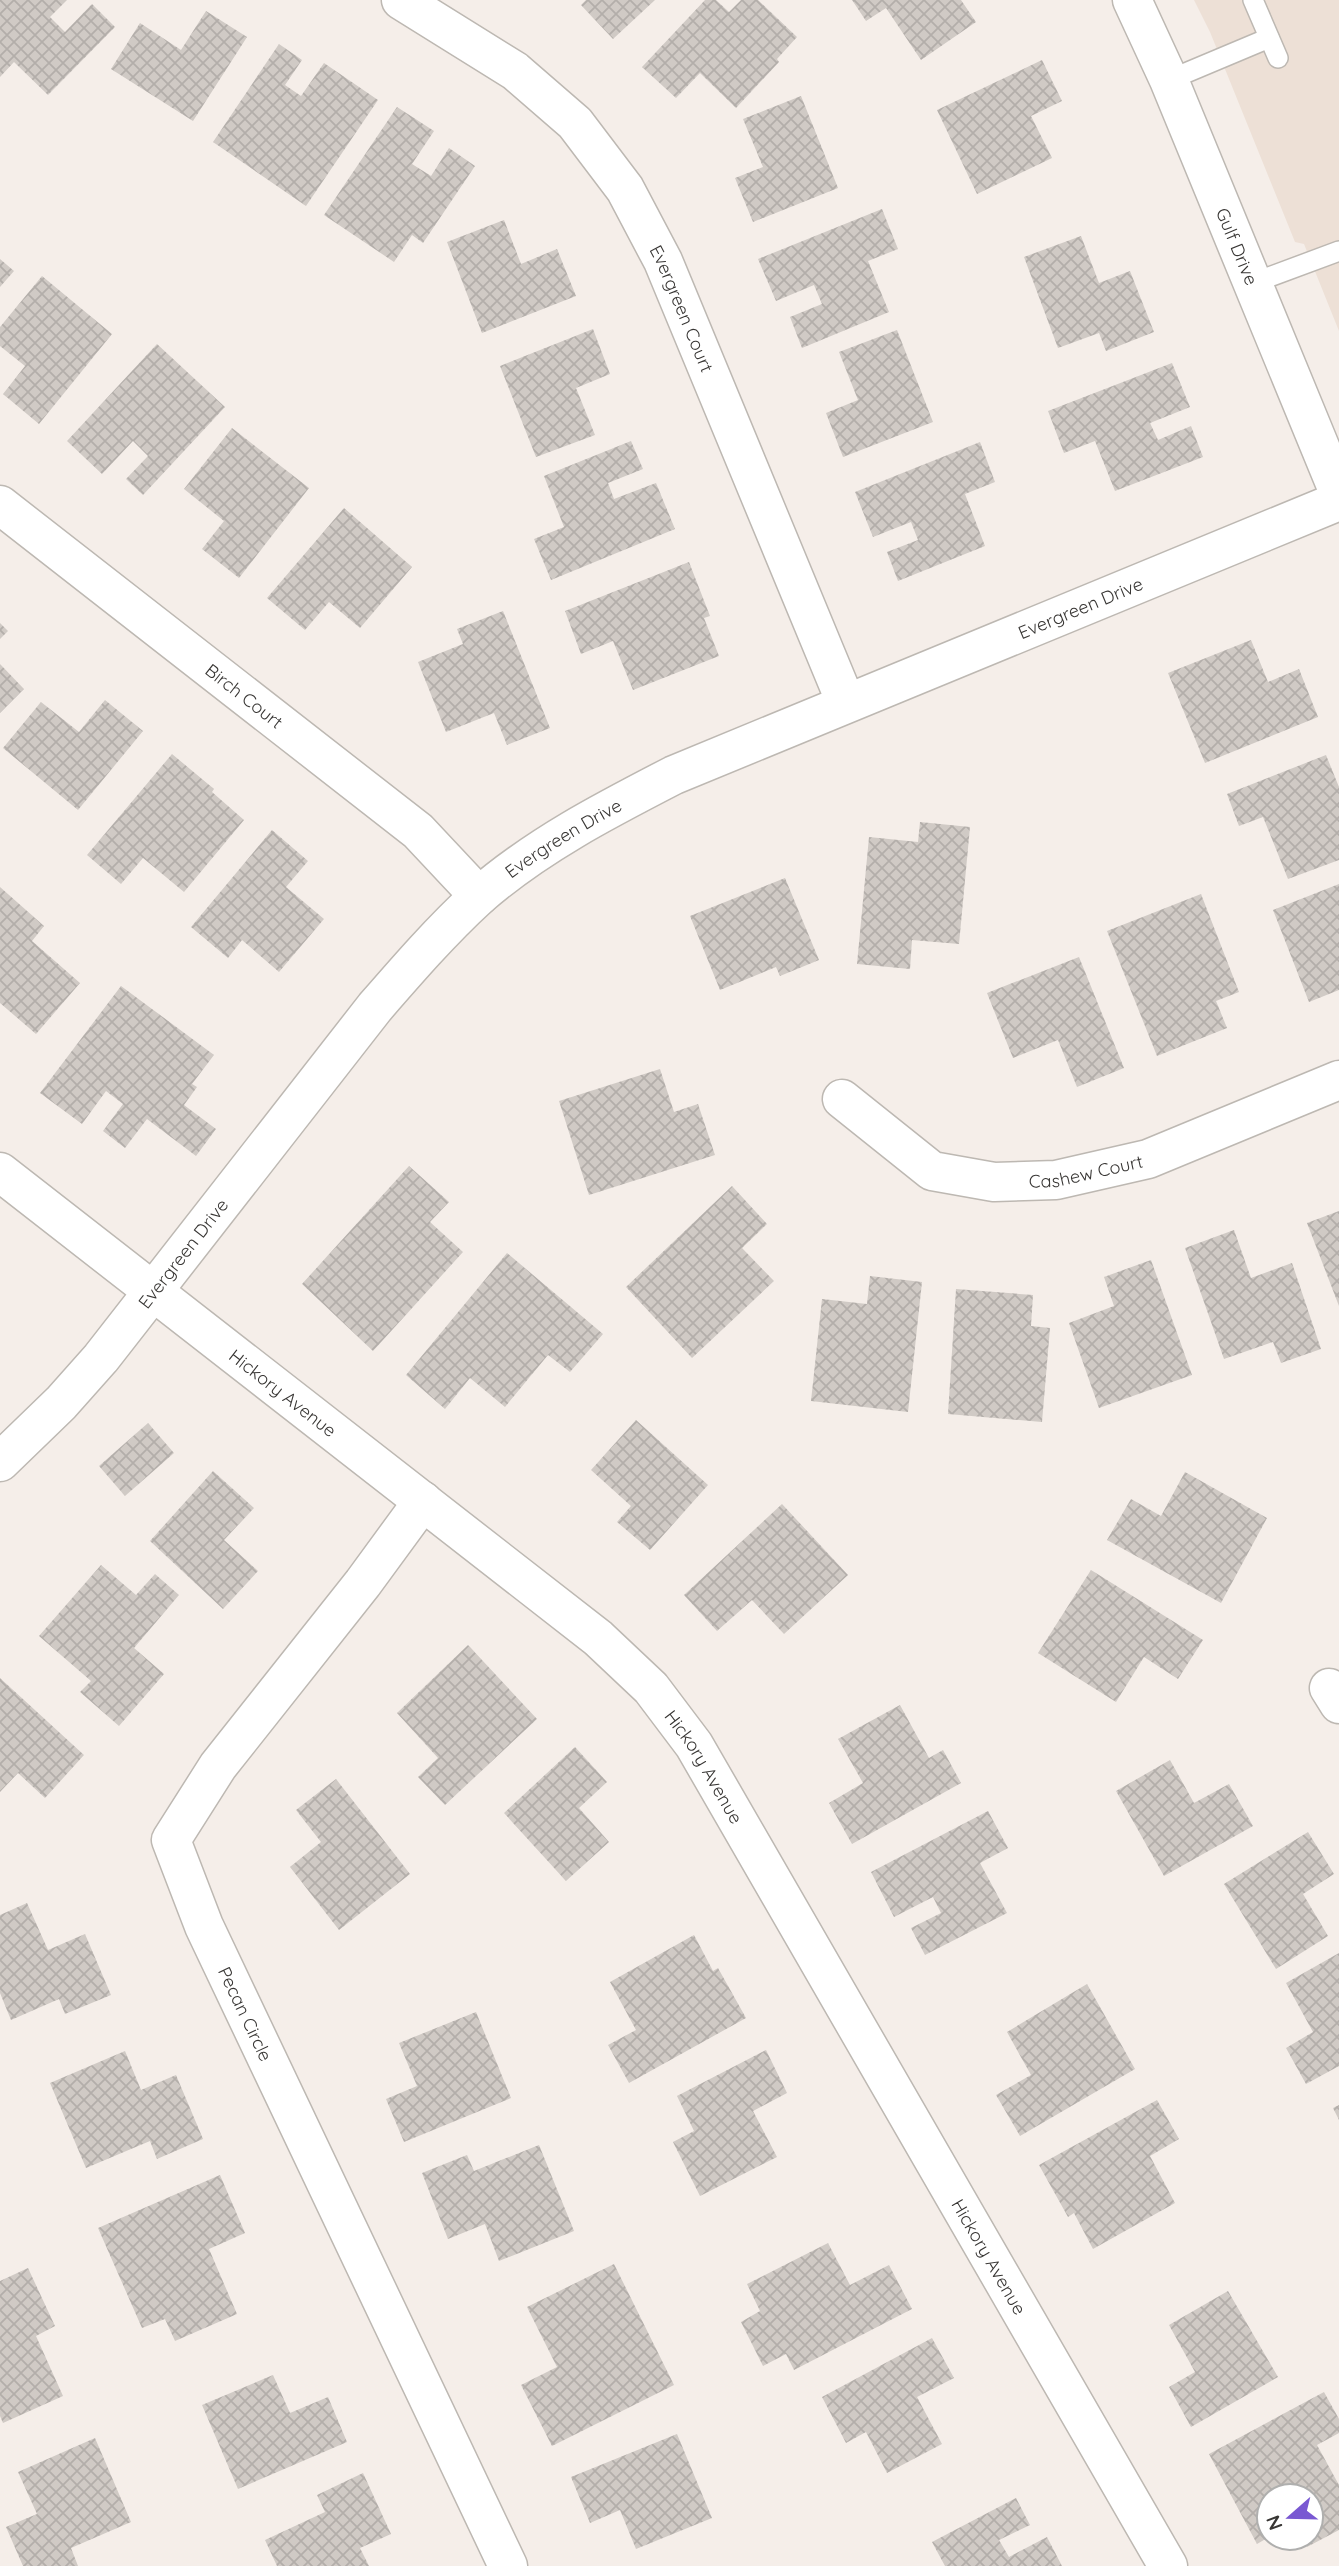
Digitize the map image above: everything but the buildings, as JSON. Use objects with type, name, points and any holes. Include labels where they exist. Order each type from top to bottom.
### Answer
[{"type":"street","name":"Evergreen Court","points":[[401,0],[515,71],[575,123],[625,189],[663,261],[846,703]]},
{"type":"street","name":"Gulf Drive","points":[[1132,0],[1169,80],[1339,494]]},
{"type":"street","name":"Evergreen Drive","points":[[0,1462],[61,1403],[101,1358],[375,1007],[424,951],[479,896],[538,852],[602,812],[674,775],[1339,500]]},
{"type":"street","name":"Birch Court","points":[[0,505],[418,831],[479,896]]},
{"type":"street","name":"Cashew Court","points":[[842,1099],[932,1171],[994,1182],[1056,1180],[1148,1159],[1339,1080]]},
{"type":"street","name":"Hickory Avenue","points":[[0,1172],[598,1638],[651,1688],[694,1745],[1168,2566]]},
{"type":"street","name":"Pecan Circle","points":[[423,1501],[363,1583],[218,1766],[171,1840],[204,1926],[508,2566]]},
{"type":"lane","points":[[1253,0],[1278,58]]},
{"type":"lane","points":[[1169,80],[1269,38]]},
{"type":"lane","points":[[1253,282],[1339,251]]},
{"type":"shaded area","points":[[1194,0],[1339,0],[1339,331],[1304,244],[1295,242],[1210,32]]}]
